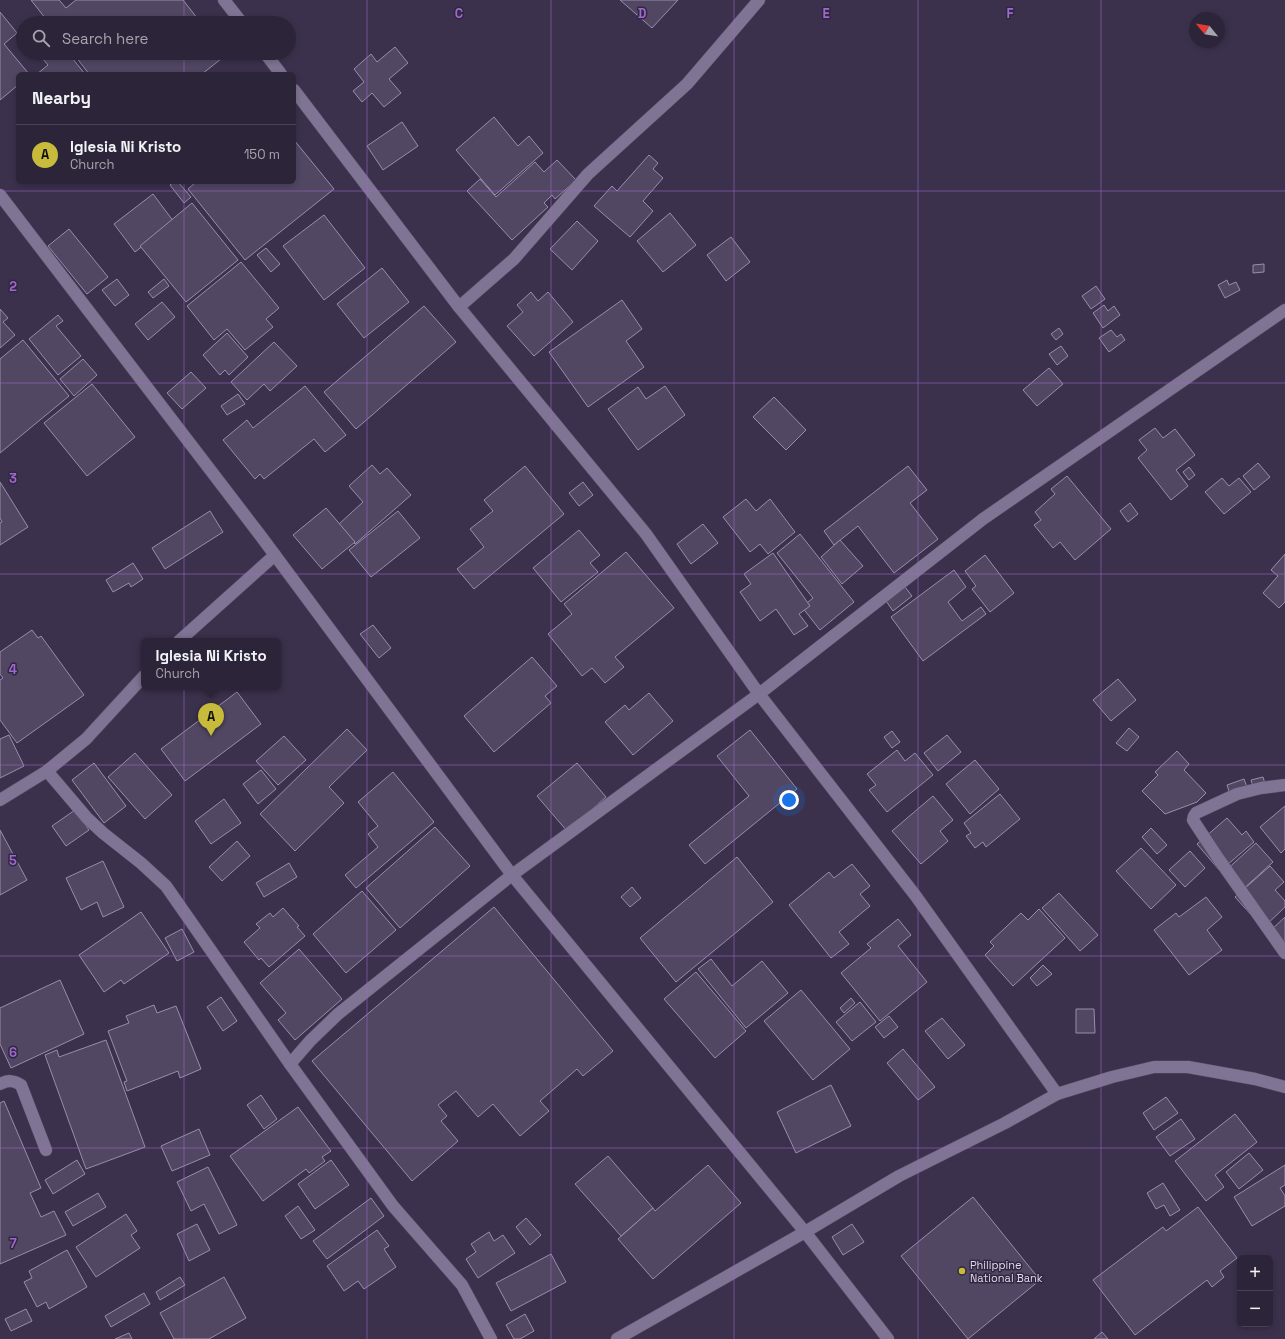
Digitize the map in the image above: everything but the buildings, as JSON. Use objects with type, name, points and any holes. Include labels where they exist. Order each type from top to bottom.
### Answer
[{"type":"street","points":[[224,0],[237,16]]},
{"type":"street","points":[[459,307],[514,259],[588,174],[686,84],[759,0]]},
{"type":"street","points":[[270,60],[279,72]]},
{"type":"street","points":[[296,93],[459,307],[646,534],[759,694],[915,895],[1057,1094]]},
{"type":"street","points":[[0,196],[275,555],[512,875],[805,1232],[888,1339]]},
{"type":"street","points":[[290,1064],[310,1041],[338,1014],[512,875],[759,694],[983,519],[1285,310]]},
{"type":"street","points":[[182,638],[275,555]]},
{"type":"street","points":[[0,800],[47,771],[86,739],[141,679]]},
{"type":"street","points":[[47,771],[97,828],[141,863],[166,886],[290,1064],[394,1206],[462,1285],[491,1339]]},
{"type":"street","points":[[1285,784],[1237,794],[1196,813],[1194,820],[1218,858],[1285,953]]},
{"type":"street","points":[[617,1339],[805,1232],[899,1176],[1005,1123],[1057,1094],[1112,1077],[1154,1067],[1188,1067],[1255,1079],[1285,1087]]},
{"type":"street","points":[[0,1084],[5,1081],[13,1080],[21,1085],[46,1150]]},
{"type":"place","name":"Iglesia Ni Kristo","points":[[211,736]]},
{"type":"place","name":"Philippine National Bank","points":[[962,1271]]}]
